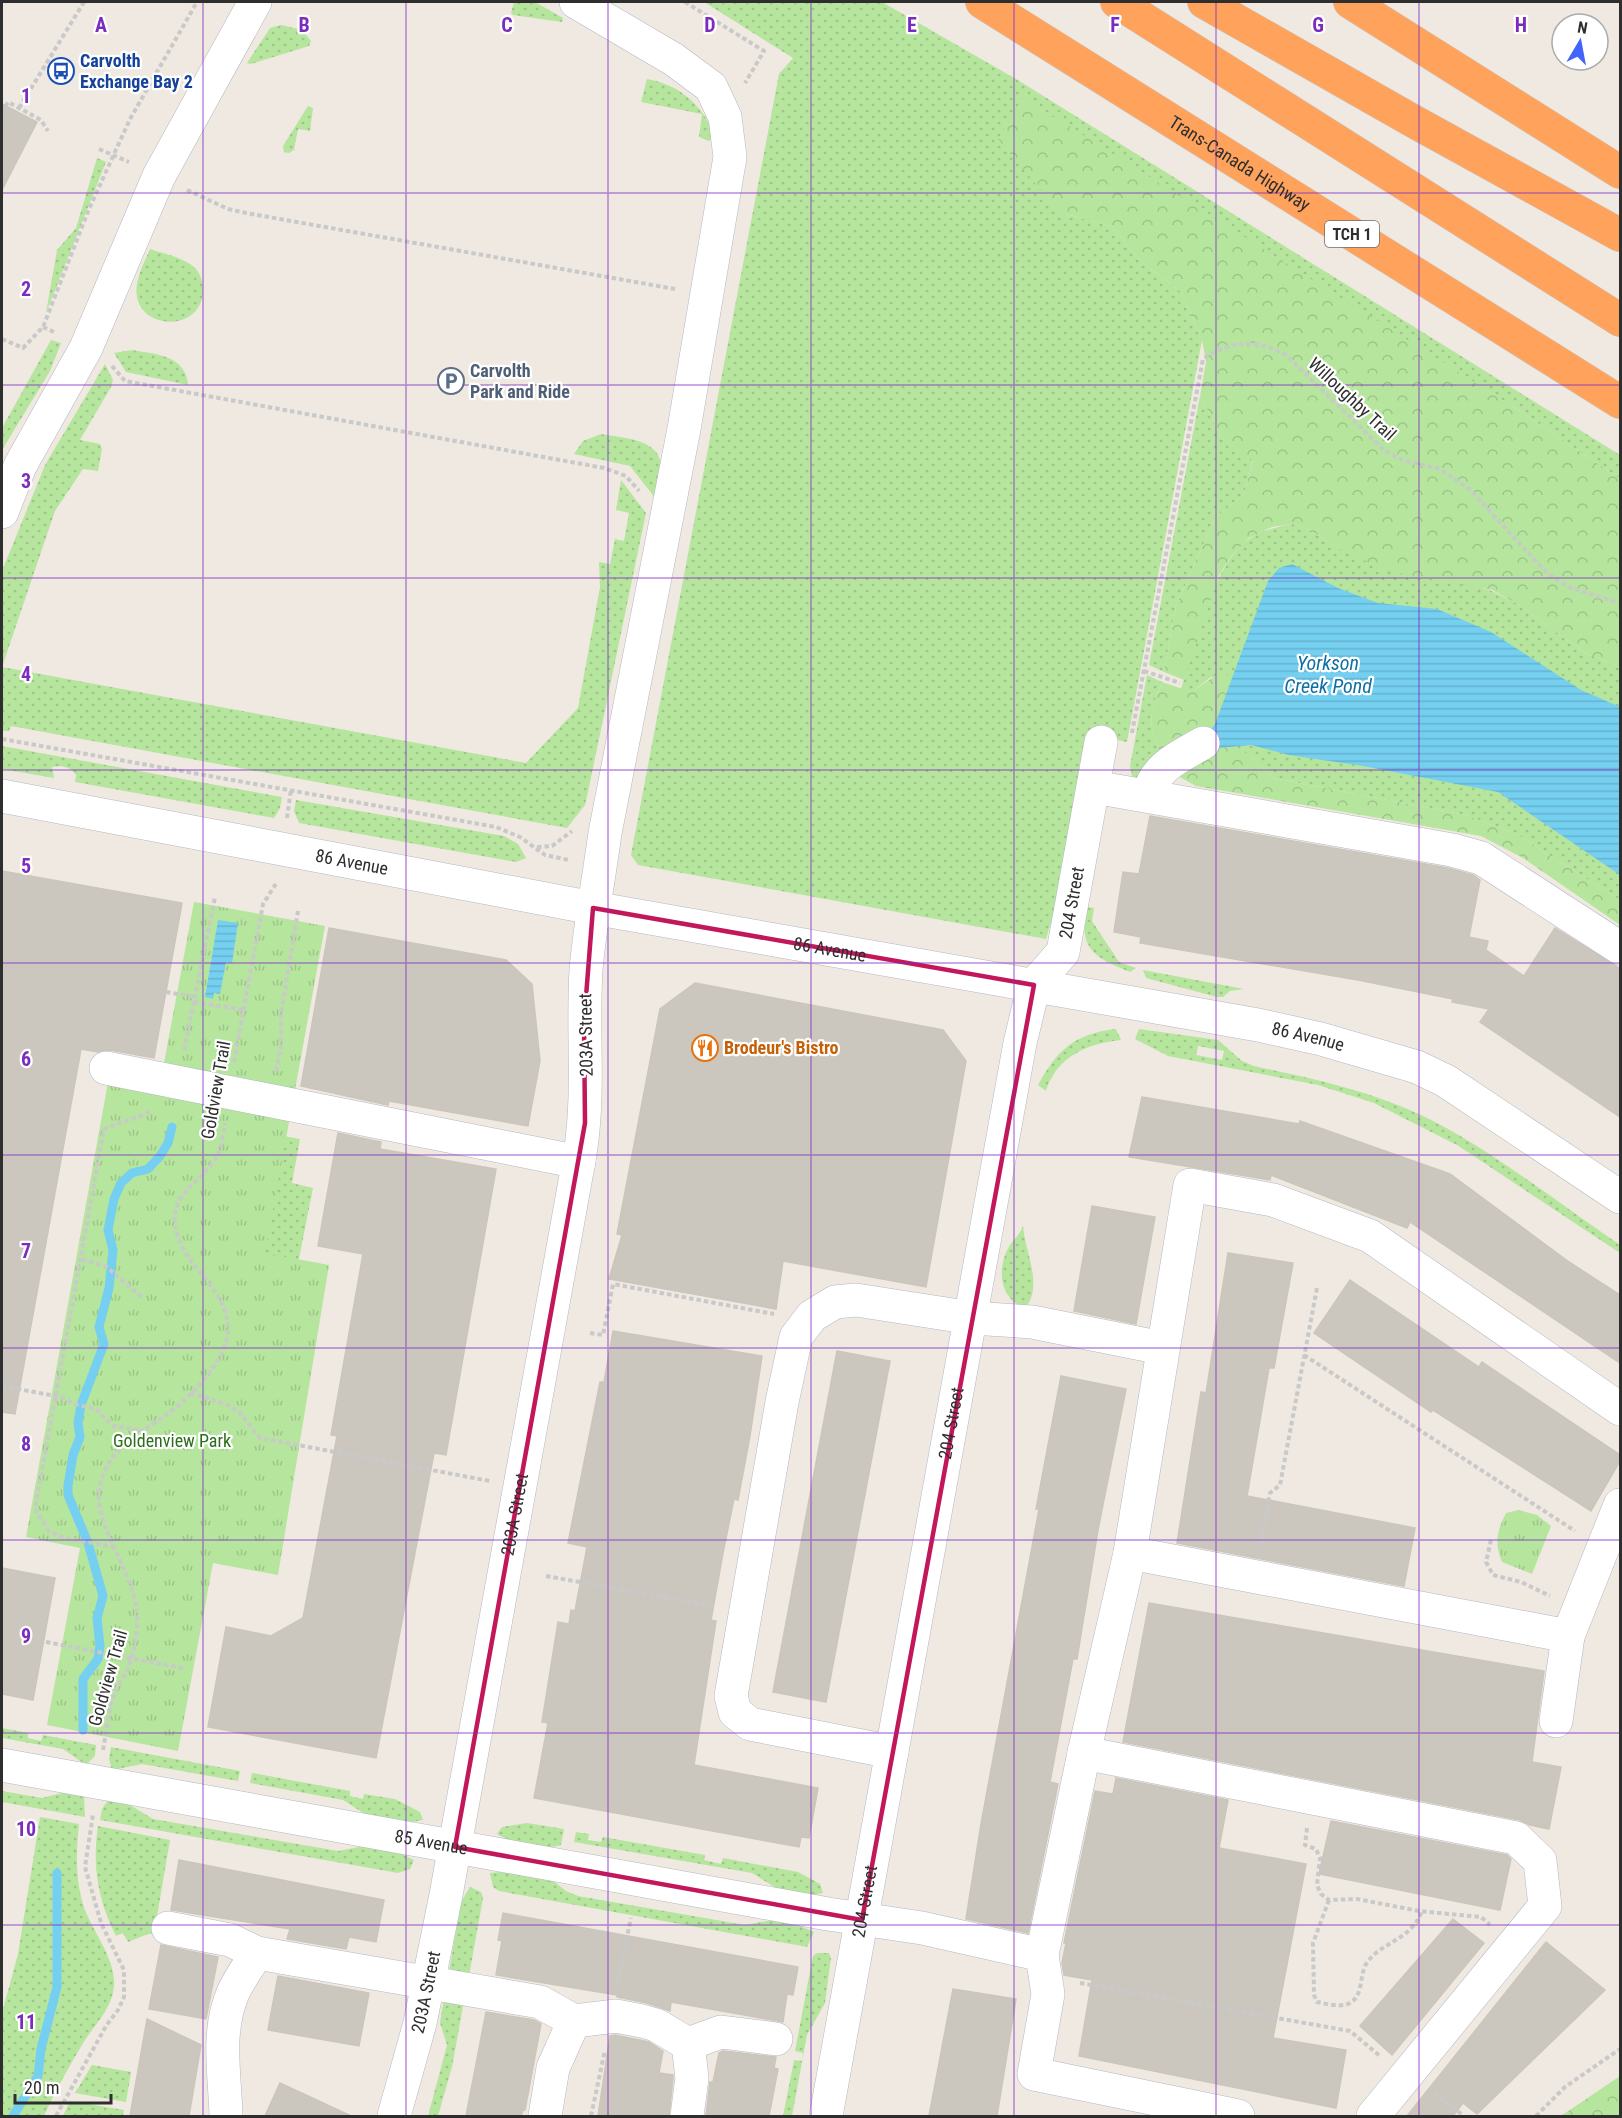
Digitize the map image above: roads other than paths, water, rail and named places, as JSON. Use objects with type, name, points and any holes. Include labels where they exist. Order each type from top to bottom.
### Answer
[{"type":"highway","name":"Trans-Canada Highway","points":[[982,2],[1620,402]]},
{"type":"highway","points":[[1118,2],[1620,320]]},
{"type":"highway","points":[[1204,2],[1620,236]]},
{"type":"highway","points":[[1350,2],[1620,172]]},
{"type":"street","points":[[2,512],[29,449],[86,348],[159,176],[255,2]]},
{"type":"street","name":"203A Street","points":[[394,2116],[428,1981],[455,1847],[579,1162],[587,1091],[584,1022],[593,908],[605,832],[709,295],[730,157],[725,117],[711,87],[673,59],[576,2]]},
{"type":"street","name":"204 Street","points":[[826,2116],[1011,1093],[1034,985],[1062,951],[1094,787],[1117,739]]},
{"type":"street","points":[[1148,796],[1158,772],[1203,743]]},
{"type":"street","points":[[1094,787],[1452,850],[1481,858],[1620,948]]},
{"type":"street","name":"86 Avenue","points":[[2,796],[593,908],[1258,1025],[1321,1039],[1417,1067],[1446,1081],[1620,1197]]},
{"type":"street","points":[[106,1068],[579,1162]]},
{"type":"street","points":[[1238,2116],[1034,2073],[1048,1994],[1044,1966],[1084,1754],[1130,1553],[1190,1185],[1273,1200],[1370,1236],[1620,1409]]},
{"type":"street","points":[[892,1752],[750,1724],[735,1712],[731,1696],[782,1402],[796,1337],[812,1316],[835,1302],[856,1300],[972,1318],[1032,1322],[1162,1348]]},
{"type":"street","points":[[1556,1721],[1568,1636],[1620,1505]]},
{"type":"street","points":[[1130,1553],[1568,1636]]},
{"type":"street","points":[[1084,1754],[1516,1838],[1540,1861],[1545,1906],[1372,2116]]},
{"type":"street","name":"85 Avenue","points":[[2,1765],[862,1920],[922,1928],[1044,1966]]},
{"type":"street","points":[[168,1928],[230,1940],[257,1953],[540,2002],[574,2021],[616,2016],[642,2020],[656,2025],[688,2044]]},
{"type":"street","points":[[226,2116],[222,2039],[227,2010],[233,1993],[257,1953]]},
{"type":"street","points":[[545,2116],[553,2068],[560,2047],[574,2021]]},
{"type":"street","points":[[688,2044],[721,2032],[776,2039]]},
{"type":"street","points":[[687,2116],[692,2078],[688,2044]]},
{"type":"water","name":"Yorkson Creek Pond","points":[[1292,564],[1338,588],[1378,603],[1437,609],[1491,632],[1581,690],[1620,707],[1620,875],[1498,792],[1363,766],[1289,755],[1251,745],[1208,749],[1204,738],[1215,724],[1268,581],[1279,568]]},
{"type":"water","points":[[218,920],[238,923],[232,963],[226,962],[220,994],[214,993],[213,999],[205,997]]},
{"type":"waterway","points":[[83,1730],[83,1679],[98,1659],[100,1646],[97,1618],[103,1596],[88,1543],[68,1495],[68,1486],[73,1455],[80,1437],[78,1423],[81,1405],[104,1344],[99,1327],[109,1288],[113,1250],[108,1230],[114,1199],[121,1183],[132,1173],[148,1169],[160,1156],[168,1143],[172,1127]]},
{"type":"waterway","points":[[13,2116],[38,2076],[41,2049],[57,1987],[57,1873]]},
{"type":"place","name":"Carvolth Exchange Bay 2","points":[[61,71]]},
{"type":"place","name":"Carvolth Park and Ride","points":[[451,381]]},
{"type":"place","name":"Brodeur's Bistro","points":[[705,1048]]},
{"type":"park label","name":"Goldenview Park","points":[[172,1441]]}]
